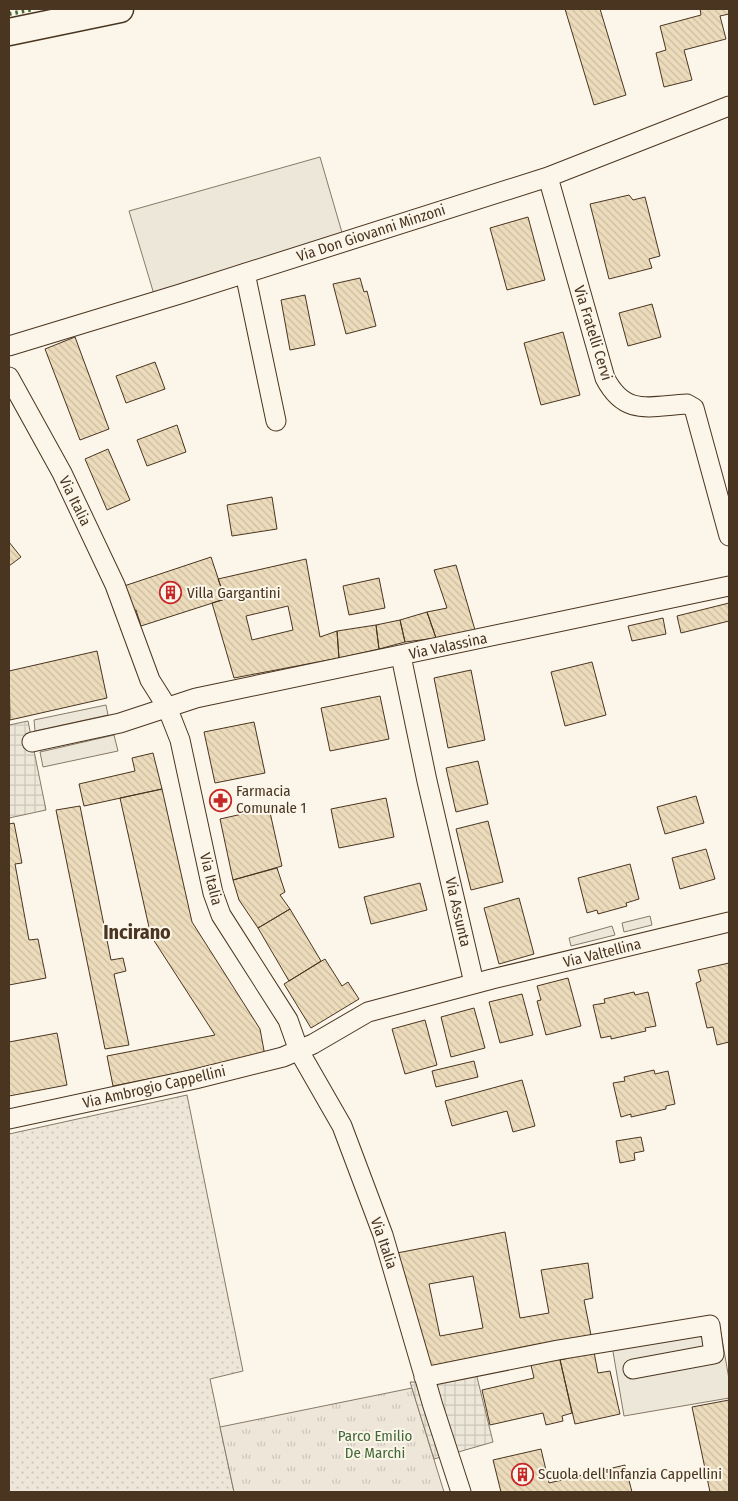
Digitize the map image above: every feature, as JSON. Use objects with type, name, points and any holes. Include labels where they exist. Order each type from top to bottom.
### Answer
[{"type":"street","points":[[9,32],[120,9]]},
{"type":"street","name":"Via Don Giovanni Minzoni","points":[[9,346],[245,274],[548,176],[729,106]]},
{"type":"street","name":"Via Fratelli Cervi","points":[[548,176],[602,372],[618,397],[625,404],[634,406],[687,404],[694,408],[729,536]]},
{"type":"street","points":[[245,274],[276,420]]},
{"type":"street","name":"Via Italia","points":[[9,377],[62,473],[115,585],[150,680],[167,707],[180,740],[213,893],[221,916],[288,1020],[299,1051],[342,1126],[383,1235],[424,1377],[461,1492]]},
{"type":"street","name":"Via Valassina","points":[[32,742],[120,723],[196,698],[729,586]]},
{"type":"street","name":"Via Assunta","points":[[402,656],[427,781],[474,983]]},
{"type":"street","name":"Via Valtellina","points":[[474,983],[729,922]]},
{"type":"street","points":[[299,1051],[368,1012],[474,983]]},
{"type":"street","name":"Via Ambrogio Cappellini","points":[[9,1119],[195,1079],[283,1058],[299,1051]]},
{"type":"street","points":[[424,1377],[567,1348],[710,1325],[714,1354],[633,1370]]},
{"type":"green space","points":[[187,1095],[243,1371],[210,1379],[234,1492],[9,1492],[9,1134]]},
{"type":"green space","name":"Parco Emilio De Marchi","points":[[412,1388],[444,1492],[234,1492],[220,1427]]},
{"type":"shaded area","points":[[320,157],[343,236],[156,301],[129,211]]},
{"type":"shaded area","points":[[106,705],[108,715],[35,731],[34,720]]},
{"type":"shaded area","points":[[28,721],[46,810],[9,818],[9,725]]},
{"type":"shaded area","points":[[114,735],[118,751],[43,767],[40,752]]},
{"type":"shaded area","points":[[650,916],[652,925],[624,932],[622,923]]},
{"type":"shaded area","points":[[612,926],[615,935],[571,946],[569,938]]},
{"type":"shaded area","points":[[719,1322],[729,1379],[729,1398],[624,1416],[611,1340]]},
{"type":"shaded area","points":[[476,1373],[493,1442],[434,1459],[410,1382],[426,1382]]},
{"type":"building","points":[[565,9],[600,9],[626,95],[594,105]]},
{"type":"building","points":[[700,9],[729,9],[729,14],[720,16],[726,39],[684,50],[692,80],[664,87],[656,53],[666,50],[660,26],[701,15]]},
{"type":"building","points":[[629,195],[633,200],[645,197],[660,256],[649,259],[652,268],[609,279],[590,204]]},
{"type":"building","points":[[528,217],[545,280],[507,290],[490,228]]},
{"type":"building","points":[[360,278],[364,292],[367,291],[376,326],[346,334],[333,284]]},
{"type":"building","points":[[305,295],[315,345],[290,350],[281,300]]},
{"type":"building","points":[[652,304],[661,337],[628,346],[619,313]]},
{"type":"building","points":[[563,332],[580,395],[541,405],[524,343]]},
{"type":"building","points":[[75,337],[109,429],[80,440],[45,349]]},
{"type":"building","points":[[155,362],[165,389],[126,403],[116,376]]},
{"type":"building","points":[[177,425],[186,452],[147,466],[137,440]]},
{"type":"building","points":[[108,449],[130,500],[107,510],[85,459]]},
{"type":"building","points":[[272,497],[277,529],[232,536],[227,505]]},
{"type":"building","points":[[9,542],[21,557],[9,566]]},
{"type":"building","name":"Villa Gargantini","points":[[211,557],[225,599],[141,626],[136,610],[126,612],[118,588]]},
{"type":"building","points":[[306,559],[320,637],[337,631],[339,658],[234,678],[212,603],[225,599],[218,579]],"holes":[[[288,606],[293,630],[252,640],[246,616]]]},
{"type":"building","points":[[456,565],[475,630],[436,638],[427,612],[447,608],[434,570]]},
{"type":"building","points":[[379,578],[385,608],[349,615],[343,586]]},
{"type":"building","points":[[729,603],[729,621],[681,633],[677,616]]},
{"type":"building","points":[[427,612],[436,638],[405,642],[400,620]]},
{"type":"building","points":[[663,618],[666,634],[632,641],[628,626]]},
{"type":"building","points":[[400,620],[405,642],[379,649],[376,625]]},
{"type":"building","points":[[376,625],[379,649],[339,658],[337,631]]},
{"type":"building","points":[[97,651],[107,698],[10,720],[9,671]]},
{"type":"building","points":[[592,662],[606,715],[565,726],[551,672]]},
{"type":"building","points":[[471,670],[485,740],[448,748],[434,678]]},
{"type":"building","points":[[380,696],[389,739],[330,751],[321,708]]},
{"type":"building","points":[[254,722],[265,773],[215,783],[204,732]]},
{"type":"building","points":[[153,753],[162,789],[84,806],[79,784],[135,771],[132,758]]},
{"type":"building","points":[[478,761],[488,804],[456,812],[446,768]]},
{"type":"building","points":[[162,789],[192,922],[260,1029],[265,1056],[113,1086],[107,1056],[215,1035],[151,936],[120,798]]},
{"type":"building","points":[[696,796],[704,823],[665,834],[657,807]]},
{"type":"building","points":[[386,798],[394,837],[339,848],[331,809]]},
{"type":"building","points":[[80,806],[111,960],[123,958],[126,971],[114,974],[129,1045],[105,1049],[56,810]]},
{"type":"building","points":[[269,808],[282,866],[233,880],[220,819]]},
{"type":"building","points":[[488,821],[503,882],[471,890],[456,829]]},
{"type":"building","points":[[14,823],[22,863],[15,864],[29,940],[38,939],[46,978],[9,985],[9,824]]},
{"type":"building","points":[[706,849],[715,879],[680,889],[672,858]]},
{"type":"building","points":[[630,864],[639,899],[626,903],[627,906],[598,914],[597,910],[587,913],[578,878]]},
{"type":"building","points":[[277,868],[285,892],[280,895],[290,909],[258,928],[239,900],[233,880]]},
{"type":"building","points":[[420,883],[427,910],[371,924],[364,897]]},
{"type":"building","points":[[519,898],[534,954],[499,964],[484,908]]},
{"type":"building","points":[[290,909],[321,961],[289,981],[258,928]]},
{"type":"building","points":[[325,959],[342,986],[348,982],[359,999],[311,1028],[284,984]]},
{"type":"building","points":[[729,963],[729,1042],[717,1045],[713,1027],[707,1028],[696,983],[701,981],[698,970]]},
{"type":"building","points":[[568,978],[581,1026],[546,1035],[537,1001],[541,1000],[537,986]]},
{"type":"building","points":[[634,992],[635,995],[648,992],[656,1026],[645,1028],[646,1031],[611,1039],[611,1036],[601,1038],[593,1005],[605,1003],[604,999]]},
{"type":"building","points":[[522,994],[533,1035],[500,1043],[489,1002]]},
{"type":"building","points":[[474,1008],[485,1048],[451,1057],[441,1017]]},
{"type":"building","points":[[425,1020],[437,1065],[405,1074],[392,1029]]},
{"type":"building","points":[[57,1033],[67,1085],[9,1096],[9,1042]]},
{"type":"building","points":[[474,1061],[478,1077],[436,1087],[432,1071]]},
{"type":"building","points":[[654,1070],[655,1074],[668,1071],[675,1104],[666,1106],[666,1109],[631,1117],[631,1114],[621,1117],[613,1083],[625,1081],[624,1077]]},
{"type":"building","points":[[522,1080],[535,1126],[513,1132],[507,1111],[452,1126],[445,1101]]},
{"type":"building","points":[[641,1137],[644,1151],[634,1153],[635,1160],[620,1163],[616,1141]]},
{"type":"building","points":[[505,1232],[520,1318],[549,1313],[541,1270],[588,1263],[593,1298],[584,1300],[591,1335],[432,1370],[397,1253]],"holes":[[[473,1276],[483,1328],[440,1336],[429,1284]]]},
{"type":"building","points":[[593,1347],[598,1373],[610,1371],[620,1414],[575,1424],[560,1360],[569,1358],[567,1352]]},
{"type":"building","points":[[559,1355],[572,1413],[562,1416],[563,1421],[546,1425],[543,1413],[490,1425],[482,1390],[534,1378],[530,1361]]},
{"type":"building","points":[[729,1400],[729,1492],[710,1492],[692,1407]]},
{"type":"building","name":"Scuola dell'Infanzia Cappellini","points":[[541,1449],[549,1483],[625,1465],[632,1492],[501,1492],[493,1460]]},
{"type":"hedge","points":[[9,14],[34,9]]},
{"type":"place","name":"Villa Gargantini","points":[[171,593]]},
{"type":"place","name":"Farmacia Comunale 1","points":[[220,800]]},
{"type":"place","name":"Scuola dell'Infanzia Cappellini","points":[[522,1474]]},
{"type":"district","name":"Incirano","points":[[137,932]]}]
